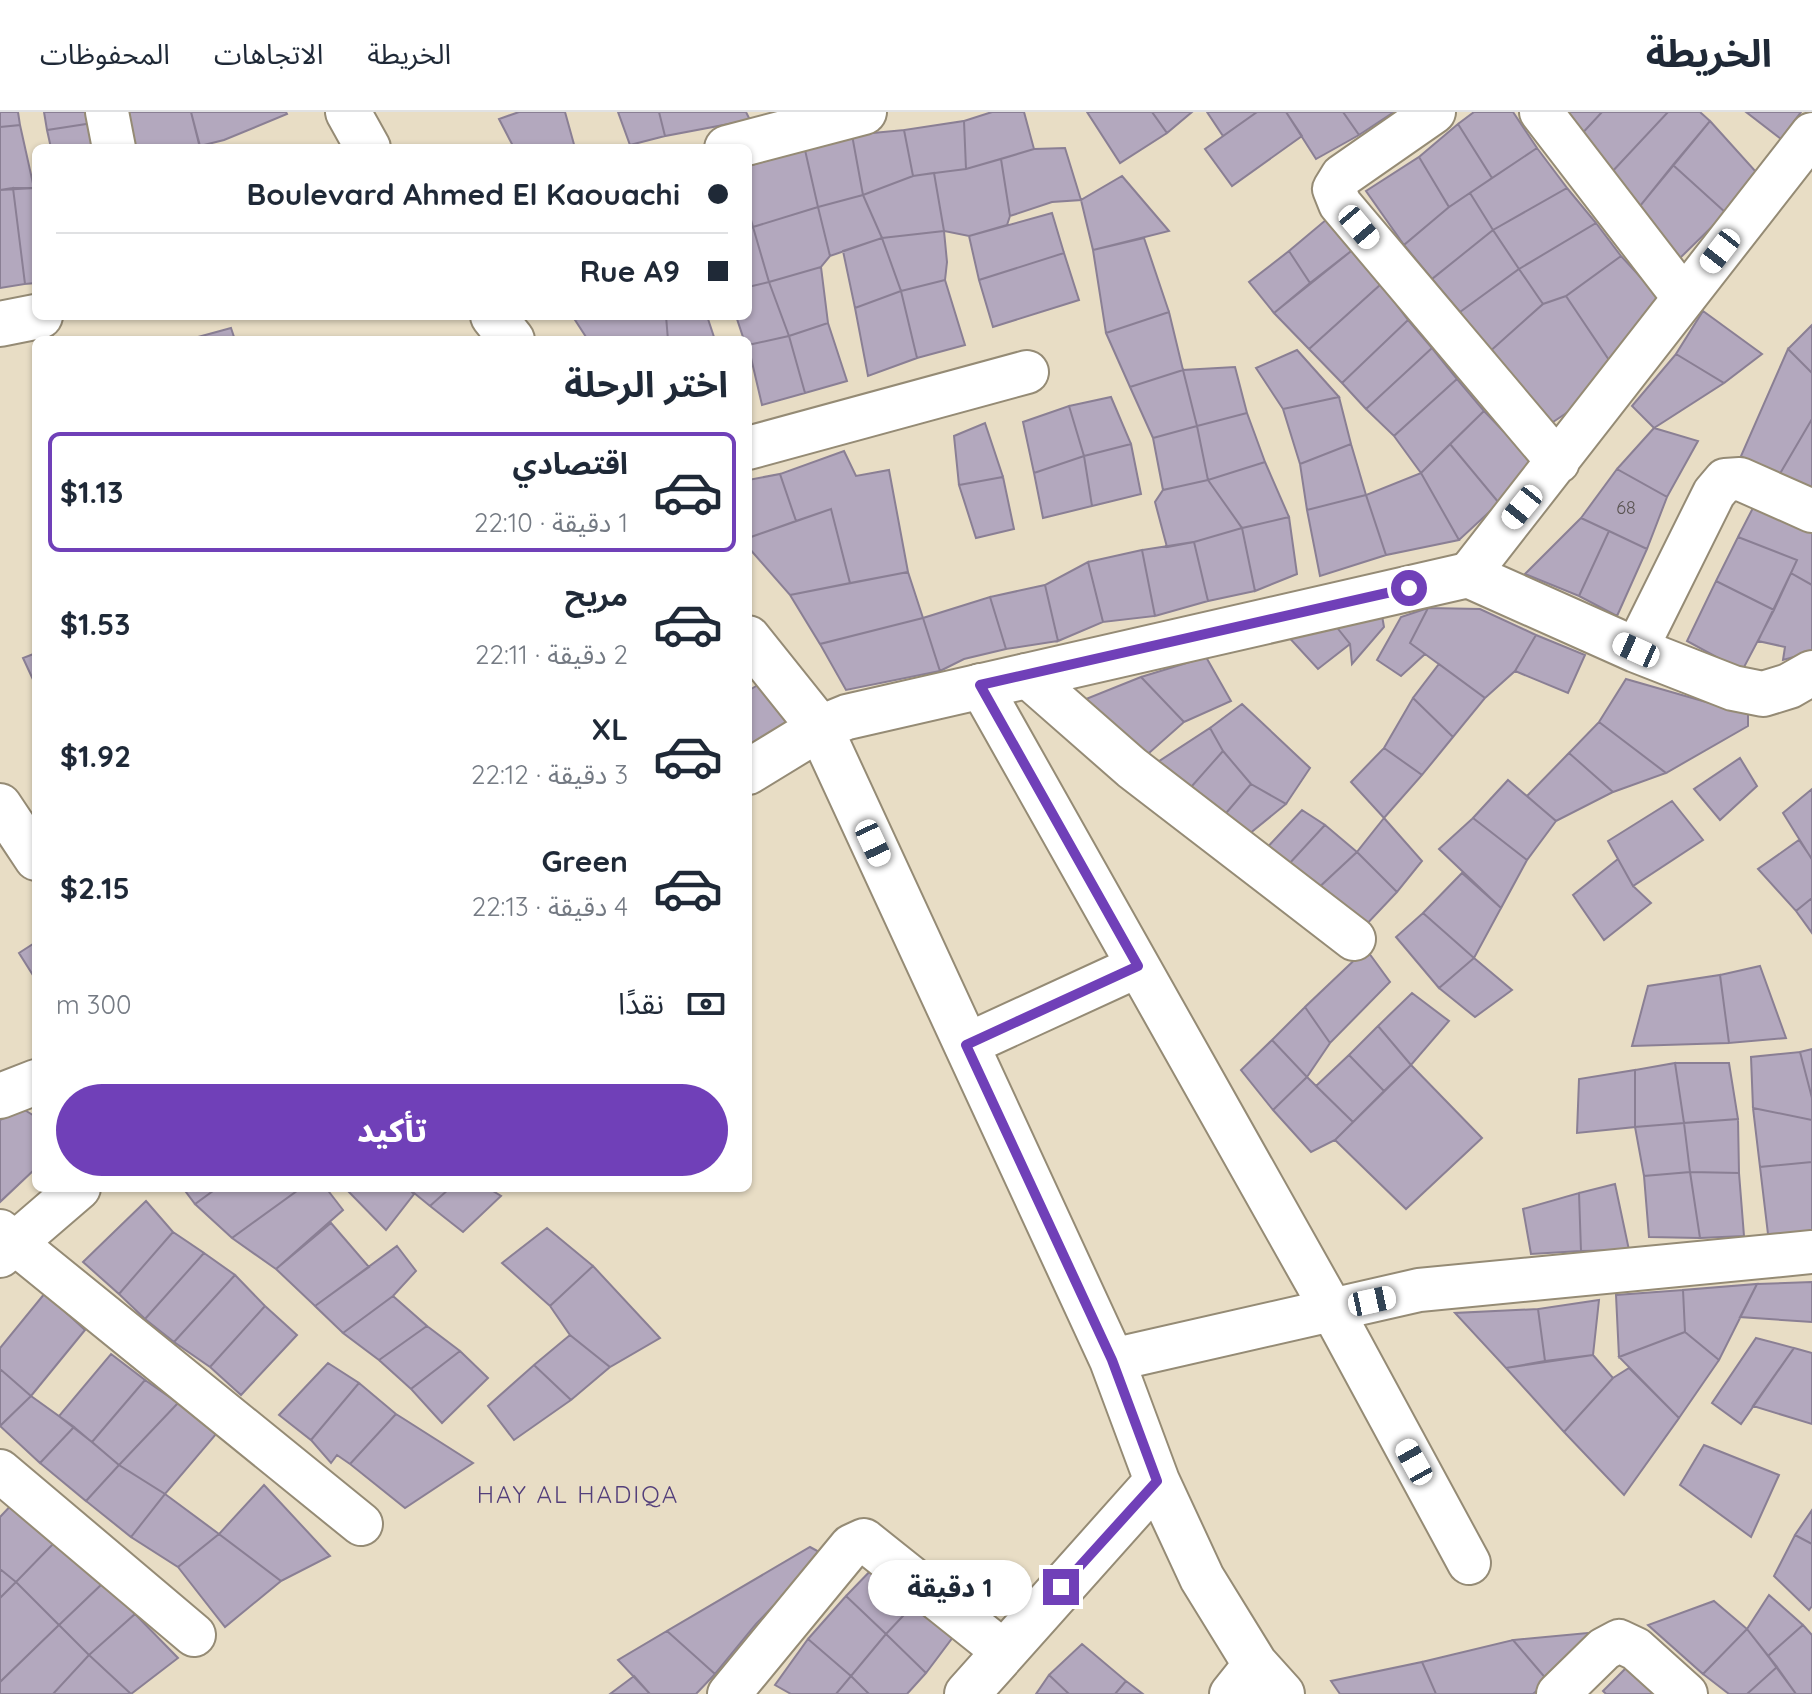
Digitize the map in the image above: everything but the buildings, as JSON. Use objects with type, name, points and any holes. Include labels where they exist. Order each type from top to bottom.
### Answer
[{"type":"street","points":[[107,112],[113,144]]},
{"type":"street","points":[[348,112],[366,144]]},
{"type":"street","points":[[742,144],[864,112]]},
{"type":"street","points":[[1434,112],[1342,176],[1334,189],[1340,204],[1558,462]]},
{"type":"street","points":[[1541,112],[1684,298]]},
{"type":"street","points":[[1468,575],[1812,134]]},
{"type":"street","points":[[0,324],[32,318]]},
{"type":"street","points":[[496,320],[509,336]]},
{"type":"street","points":[[752,447],[1027,372]]},
{"type":"street","points":[[1636,650],[1714,493],[1725,480],[1740,479],[1812,511]]},
{"type":"street","points":[[752,770],[820,728],[847,717],[1468,575],[1636,650],[1733,688],[1763,694],[1789,686],[1812,673]]},
{"type":"street","points":[[752,643],[820,728],[1112,1360],[1157,1481],[1256,1684]]},
{"type":"street","points":[[1026,675],[1132,768],[1354,939]]},
{"type":"street","points":[[980,685],[1332,1310],[1469,1563]]},
{"type":"street","points":[[0,805],[32,853]]},
{"type":"street","points":[[966,1045],[1138,966]]},
{"type":"street","points":[[0,1096],[32,1084]]},
{"type":"street","points":[[74,1192],[5,1243],[361,1524]]},
{"type":"street","points":[[1112,1360],[1419,1290],[1812,1252]]},
{"type":"street","points":[[0,1471],[194,1635]]},
{"type":"street","points":[[967,1694],[1157,1481]]},
{"type":"street","points":[[729,1694],[851,1546],[864,1540],[1003,1651]]},
{"type":"street","points":[[1558,1694],[1604,1649],[1619,1641],[1636,1649],[1686,1694]]},
{"type":"district","name":"HAY AL HADIQA","points":[[578,1495]]},
{"type":"route","points":[[1061,1587],[1157,1481],[1112,1360],[966,1045],[1138,966],[980,685],[1409,588]]}]
